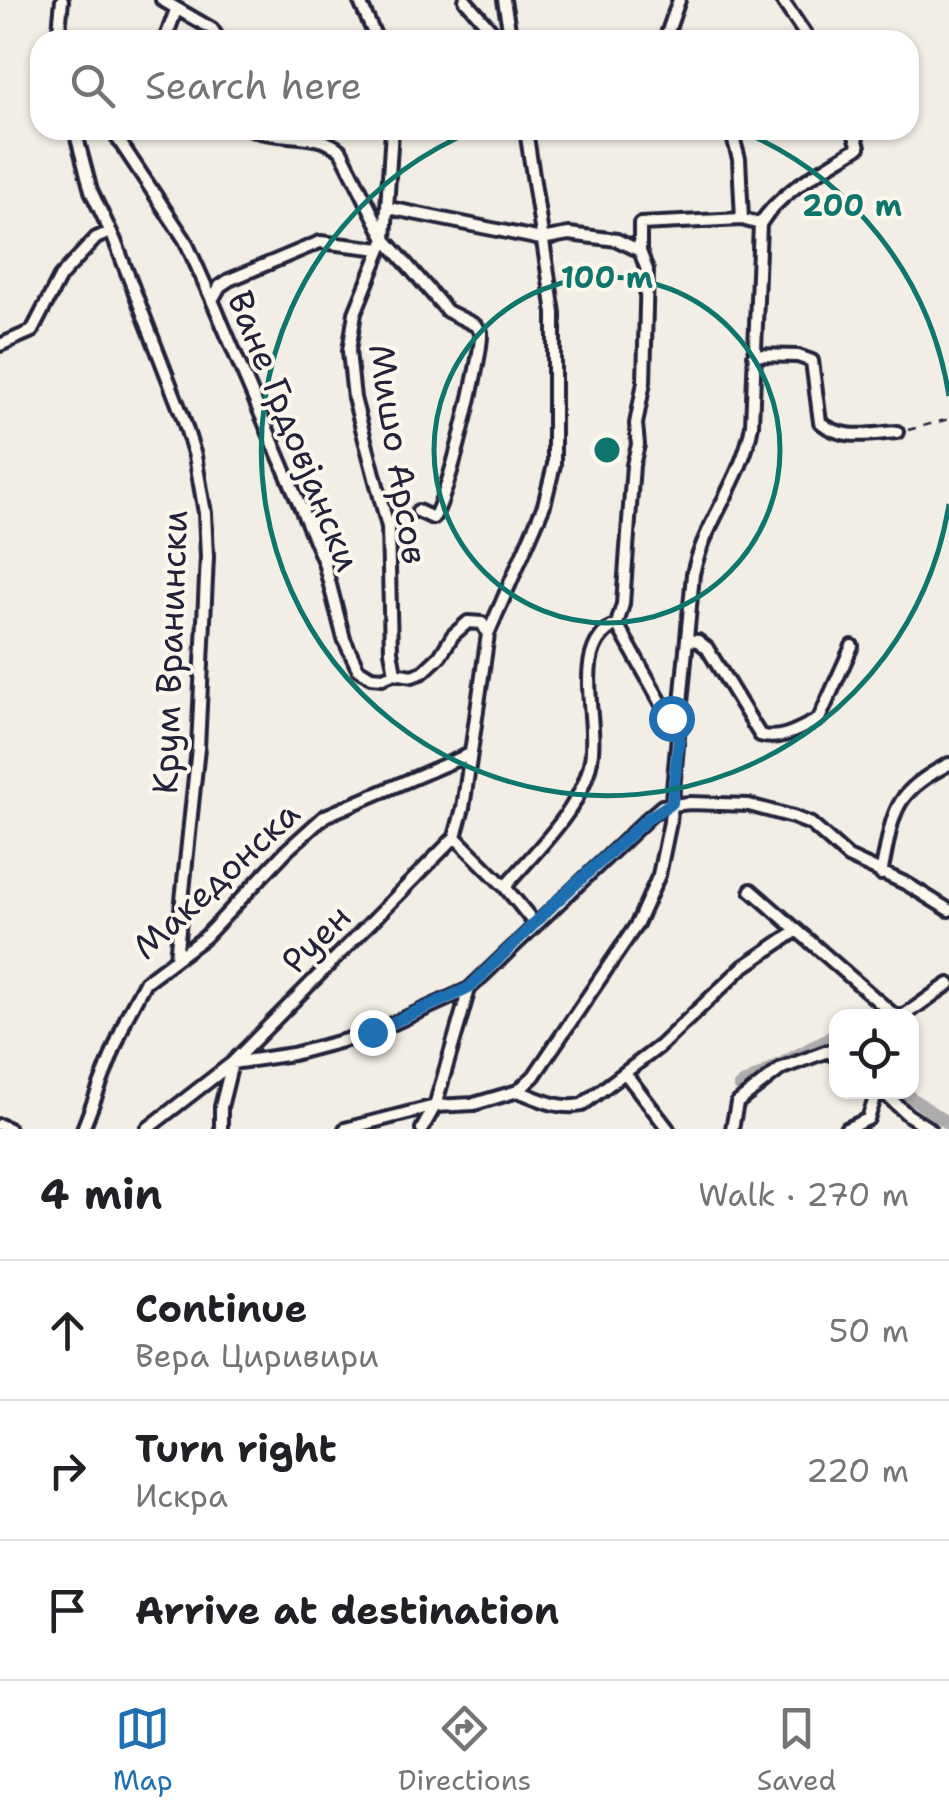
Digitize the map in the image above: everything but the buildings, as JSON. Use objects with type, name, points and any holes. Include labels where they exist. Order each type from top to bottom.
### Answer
[{"type":"street","points":[[59,30],[62,0]]},
{"type":"street","points":[[163,0],[212,30]]},
{"type":"street","points":[[359,0],[372,30]]},
{"type":"street","points":[[466,0],[492,30]]},
{"type":"street","points":[[504,0],[509,30]]},
{"type":"street","points":[[672,30],[679,0]]},
{"type":"street","points":[[782,0],[802,30]]},
{"type":"street","points":[[168,30],[176,10]]},
{"type":"street","name":"Крум Вранински","points":[[78,140],[91,192],[182,415],[195,456],[208,534],[198,748],[176,958]]},
{"type":"street","name":"Ване Грдовјански","points":[[118,140],[184,240],[212,300],[324,562],[332,603],[350,656],[358,669],[370,677],[396,673]]},
{"type":"street","points":[[322,140],[341,151],[383,244],[447,311],[475,325],[482,338],[467,416],[448,470],[440,510],[433,518],[418,512]]},
{"type":"street","name":"Мишо Арсов","points":[[391,140],[383,244],[355,313],[349,352],[354,398],[388,527],[396,673]]},
{"type":"street","points":[[527,140],[554,313],[554,466],[544,505],[488,634],[455,837],[534,924]]},
{"type":"street","points":[[733,140],[742,219]]},
{"type":"street","points":[[345,1129],[435,1106],[474,1104],[518,1090],[534,1076],[602,978],[651,898],[672,803],[690,588],[697,556],[749,442],[760,224],[802,185],[859,147],[857,140]]},
{"type":"street","points":[[388,208],[541,238],[594,236],[616,240],[640,251]]},
{"type":"street","points":[[679,737],[617,624],[626,580],[633,465],[638,446],[636,424],[644,382],[647,270],[640,251],[640,224],[742,219],[760,224]]},
{"type":"street","points":[[0,345],[32,331],[60,277],[96,238],[110,232]]},
{"type":"street","points":[[212,300],[229,280],[320,242],[383,244]]},
{"type":"street","points":[[754,355],[798,356],[812,361],[820,422],[830,430],[849,436],[896,432]]},
{"type":"street","points":[[396,673],[412,676],[423,672],[440,656],[453,634],[468,622],[482,623],[488,634]]},
{"type":"street","points":[[505,888],[574,802],[585,782],[593,728],[592,650],[605,630],[617,624]]},
{"type":"street","points":[[687,640],[698,641],[707,648],[760,735],[766,738],[782,736],[819,719],[852,646]]},
{"type":"street","name":"Македонска","points":[[83,1129],[145,982],[205,936],[286,850],[325,816],[470,754]]},
{"type":"street","points":[[881,874],[892,818],[902,796],[922,778],[949,764]]},
{"type":"street","points":[[221,1129],[232,1063],[294,1054],[345,1041],[388,1026],[469,988],[648,818],[672,803],[749,805],[793,816],[811,824],[848,857],[907,884],[949,910]]},
{"type":"street","name":"Руен","points":[[147,1129],[232,1063],[455,837]]},
{"type":"street","points":[[751,890],[894,1015],[911,1012],[949,984]]},
{"type":"street","points":[[518,1090],[551,1104],[582,1105],[693,1018],[743,966],[796,931]]},
{"type":"street","points":[[422,1129],[435,1106],[469,988]]},
{"type":"street","points":[[732,1129],[737,1103],[782,1068],[829,1052]]},
{"type":"street","points":[[625,1072],[668,1129]]},
{"type":"street","points":[[846,1129],[868,1119],[877,1099]]},
{"type":"street","points":[[889,1099],[930,1129]]},
{"type":"street","points":[[0,1125],[8,1129]]},
{"type":"path","points":[[896,432],[949,419]]},
{"type":"waterway","points":[[739,1086],[829,1038]]},
{"type":"waterway","points":[[913,1099],[949,1124]]},
{"type":"route","points":[[372,1032],[469,988],[558,900],[662,806],[672,803],[679,737],[671,718]]}]
